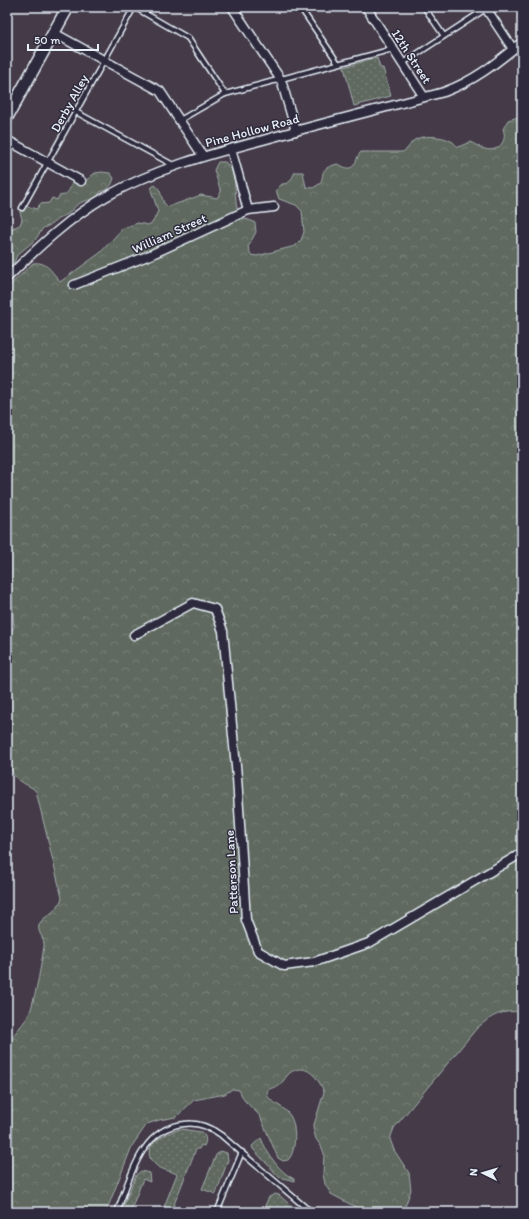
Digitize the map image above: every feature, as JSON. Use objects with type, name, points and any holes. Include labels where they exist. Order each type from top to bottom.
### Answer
[{"type":"street","points":[[7,117],[68,7]]},
{"type":"street","points":[[232,7],[281,80],[296,131]]},
{"type":"street","name":"12th Street","points":[[366,7],[424,97]]},
{"type":"street","points":[[486,8],[513,49]]},
{"type":"street","points":[[54,33],[160,91],[203,156]]},
{"type":"street","name":"Pine Hollow Road","points":[[7,278],[57,232],[105,197],[131,184],[203,156],[424,97],[466,84],[490,68],[522,42]]},
{"type":"street","points":[[7,140],[81,181]]},
{"type":"street","points":[[231,149],[248,210]]},
{"type":"street","name":"William Street","points":[[74,285],[150,255],[248,210],[274,207]]},
{"type":"street","name":"Patterson Lane","points":[[134,635],[193,603],[215,609],[223,631],[237,777],[246,920],[258,951],[284,966],[314,962],[369,943],[522,854]]},
{"type":"lane","points":[[134,7],[188,38],[225,94]]},
{"type":"lane","name":"Derby Alley","points":[[22,208],[134,7]]},
{"type":"lane","points":[[300,7],[338,64]]},
{"type":"lane","points":[[424,7],[444,36]]},
{"type":"lane","points":[[403,63],[486,8]]},
{"type":"lane","points":[[180,120],[225,94],[281,80],[393,48]]},
{"type":"lane","points":[[76,112],[175,166]]},
{"type":"lane","points":[[117,1212],[143,1150],[152,1137],[174,1124],[189,1123],[212,1128],[242,1152],[305,1210],[314,1212]]},
{"type":"lane","points":[[217,1212],[242,1152]]},
{"type":"green space","points":[[377,58],[380,68],[383,68],[391,96],[354,106],[344,67]]},
{"type":"green space","points":[[522,116],[522,1012],[497,1014],[477,1028],[394,1128],[390,1139],[394,1150],[409,1173],[411,1190],[403,1212],[365,1212],[331,1194],[325,1184],[323,1174],[324,1153],[316,1139],[313,1128],[324,1092],[316,1077],[312,1073],[302,1069],[297,1069],[291,1072],[281,1084],[268,1090],[267,1095],[286,1110],[293,1123],[295,1136],[294,1144],[291,1156],[288,1160],[283,1161],[278,1158],[260,1116],[244,1100],[239,1090],[232,1089],[225,1094],[194,1100],[176,1117],[147,1124],[132,1146],[106,1212],[7,1212],[7,1048],[12,1038],[26,1020],[31,1009],[39,978],[44,946],[39,931],[39,925],[43,919],[57,908],[62,898],[36,791],[16,778],[10,768],[7,753],[7,637],[14,627],[9,564],[7,564],[7,288],[33,263],[46,265],[60,282],[100,253],[123,228],[138,223],[148,225],[153,222],[158,211],[151,190],[155,185],[158,187],[165,205],[168,207],[201,195],[217,198],[221,192],[214,170],[218,162],[225,162],[233,172],[237,208],[240,215],[255,223],[256,232],[248,247],[251,255],[257,256],[295,246],[301,240],[304,232],[302,211],[296,205],[279,199],[276,190],[282,184],[289,182],[295,172],[303,172],[306,187],[313,188],[321,183],[324,170],[328,167],[337,164],[350,168],[354,165],[361,152],[402,152],[408,148],[413,141],[421,137],[438,137],[447,139],[458,147],[470,142],[490,150],[498,148],[503,142],[503,129],[508,120]]},
{"type":"green space","points":[[95,173],[110,173],[114,178],[109,187],[100,192],[94,200],[88,200],[80,203],[68,214],[60,217],[50,225],[43,228],[35,240],[17,255],[13,265],[7,271],[7,247],[9,243],[7,230],[20,225],[22,219],[19,209],[23,205],[37,209],[40,204],[49,203],[52,198],[57,200],[59,196],[67,193],[72,182],[76,180],[84,182]]},
{"type":"green space","points":[[181,1129],[203,1133],[206,1138],[206,1142],[204,1146],[201,1145],[199,1149],[196,1149],[171,1212],[162,1212],[177,1174],[161,1169],[157,1166],[151,1159],[149,1153],[151,1147],[161,1137]]},
{"type":"green space","points":[[261,1138],[274,1162],[283,1172],[294,1179],[294,1181],[279,1177],[253,1149],[252,1146]]},
{"type":"green space","points":[[221,1151],[227,1153],[228,1160],[216,1194],[202,1189],[216,1155]]},
{"type":"green space","points":[[141,1171],[149,1173],[150,1182],[143,1179],[130,1212],[121,1212],[136,1175]]},
{"type":"green space","points":[[275,1194],[279,1195],[296,1210],[281,1212],[274,1210],[273,1212],[262,1212],[269,1197]]}]
